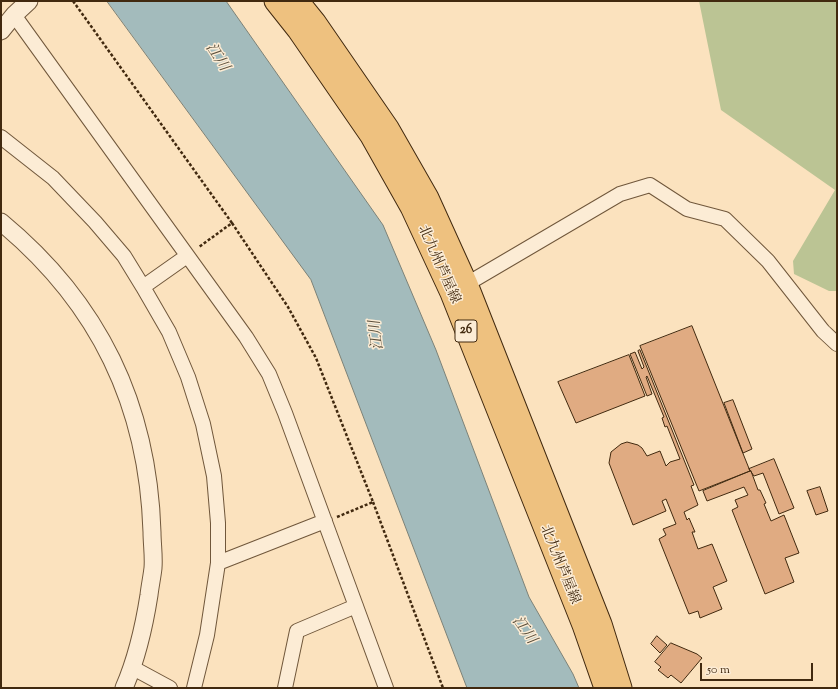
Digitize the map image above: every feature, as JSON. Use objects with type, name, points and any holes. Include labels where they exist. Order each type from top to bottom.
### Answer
[{"type":"main road","name":"北九州芦屋線","points":[[275,1],[298,30],[371,136],[459,288],[600,624],[621,688]]},
{"type":"main road","name":"北九州芦屋線","points":[[298,1],[315,22],[388,128],[428,198],[459,288],[583,625],[604,688]]},
{"type":"street","points":[[1,31],[14,15],[29,1]]},
{"type":"street","points":[[14,15],[246,337],[269,374],[285,413],[386,688]]},
{"type":"street","points":[[1,137],[53,178],[95,222],[124,256],[169,332],[188,377],[203,424],[214,476],[218,523],[218,563],[207,635],[194,688]]},
{"type":"street","points":[[459,288],[620,194],[650,185],[688,209],[725,219],[768,261],[823,331],[837,344]]},
{"type":"street","points":[[1,222],[23,240],[52,270],[73,297],[97,332],[118,372],[134,413],[146,462],[148,477],[151,506],[153,568],[145,619],[133,668],[124,688]]},
{"type":"street","points":[[143,287],[187,256]]},
{"type":"street","points":[[218,563],[325,521]]},
{"type":"street","points":[[285,688],[297,631],[356,606]]},
{"type":"street","points":[[133,668],[170,688]]},
{"type":"path","points":[[73,1],[232,223],[288,307],[316,358],[373,502],[443,688]]},
{"type":"path","points":[[187,256],[232,223]]},
{"type":"path","points":[[325,521],[373,502]]},
{"type":"green space","points":[[699,1],[837,1],[837,291],[829,291],[794,274],[793,261],[835,190],[721,110]]},
{"type":"water","name":"江川","points":[[107,1],[226,1],[383,225],[436,350],[529,597],[573,674],[579,688],[467,688],[311,280]]},
{"type":"building","points":[[692,326],[750,471],[699,491],[640,346]]},
{"type":"building","points":[[640,350],[694,485],[691,486],[698,505],[684,512],[687,520],[689,518],[695,532],[692,532],[698,549],[712,544],[727,581],[713,587],[722,609],[700,618],[698,611],[689,614],[659,539],[666,535],[663,529],[676,524],[666,499],[662,501],[666,511],[633,525],[609,463],[611,452],[621,444],[627,442],[638,445],[647,456],[660,451],[666,466],[670,462],[680,459],[667,426],[665,427],[662,418],[664,417],[647,376],[646,377],[652,394],[647,396],[630,354],[635,352],[642,369],[644,367],[638,351]]},
{"type":"building","points":[[629,355],[645,396],[576,423],[558,382]]},
{"type":"building","points":[[733,400],[752,449],[743,453],[724,403]]},
{"type":"building","points":[[774,459],[794,508],[779,514],[763,473],[754,476],[749,469]]},
{"type":"building","points":[[751,471],[758,490],[760,490],[766,503],[764,504],[771,521],[784,515],[799,553],[785,558],[794,582],[765,594],[732,510],[738,507],[735,500],[748,495],[744,487],[707,501],[703,491]]},
{"type":"building","points":[[820,487],[828,511],[816,515],[807,491]]},
{"type":"building","points":[[657,636],[667,645],[660,653],[651,644]]},
{"type":"building","points":[[671,643],[697,654],[702,658],[681,683],[671,675],[668,678],[658,670],[661,667],[655,662]]}]
